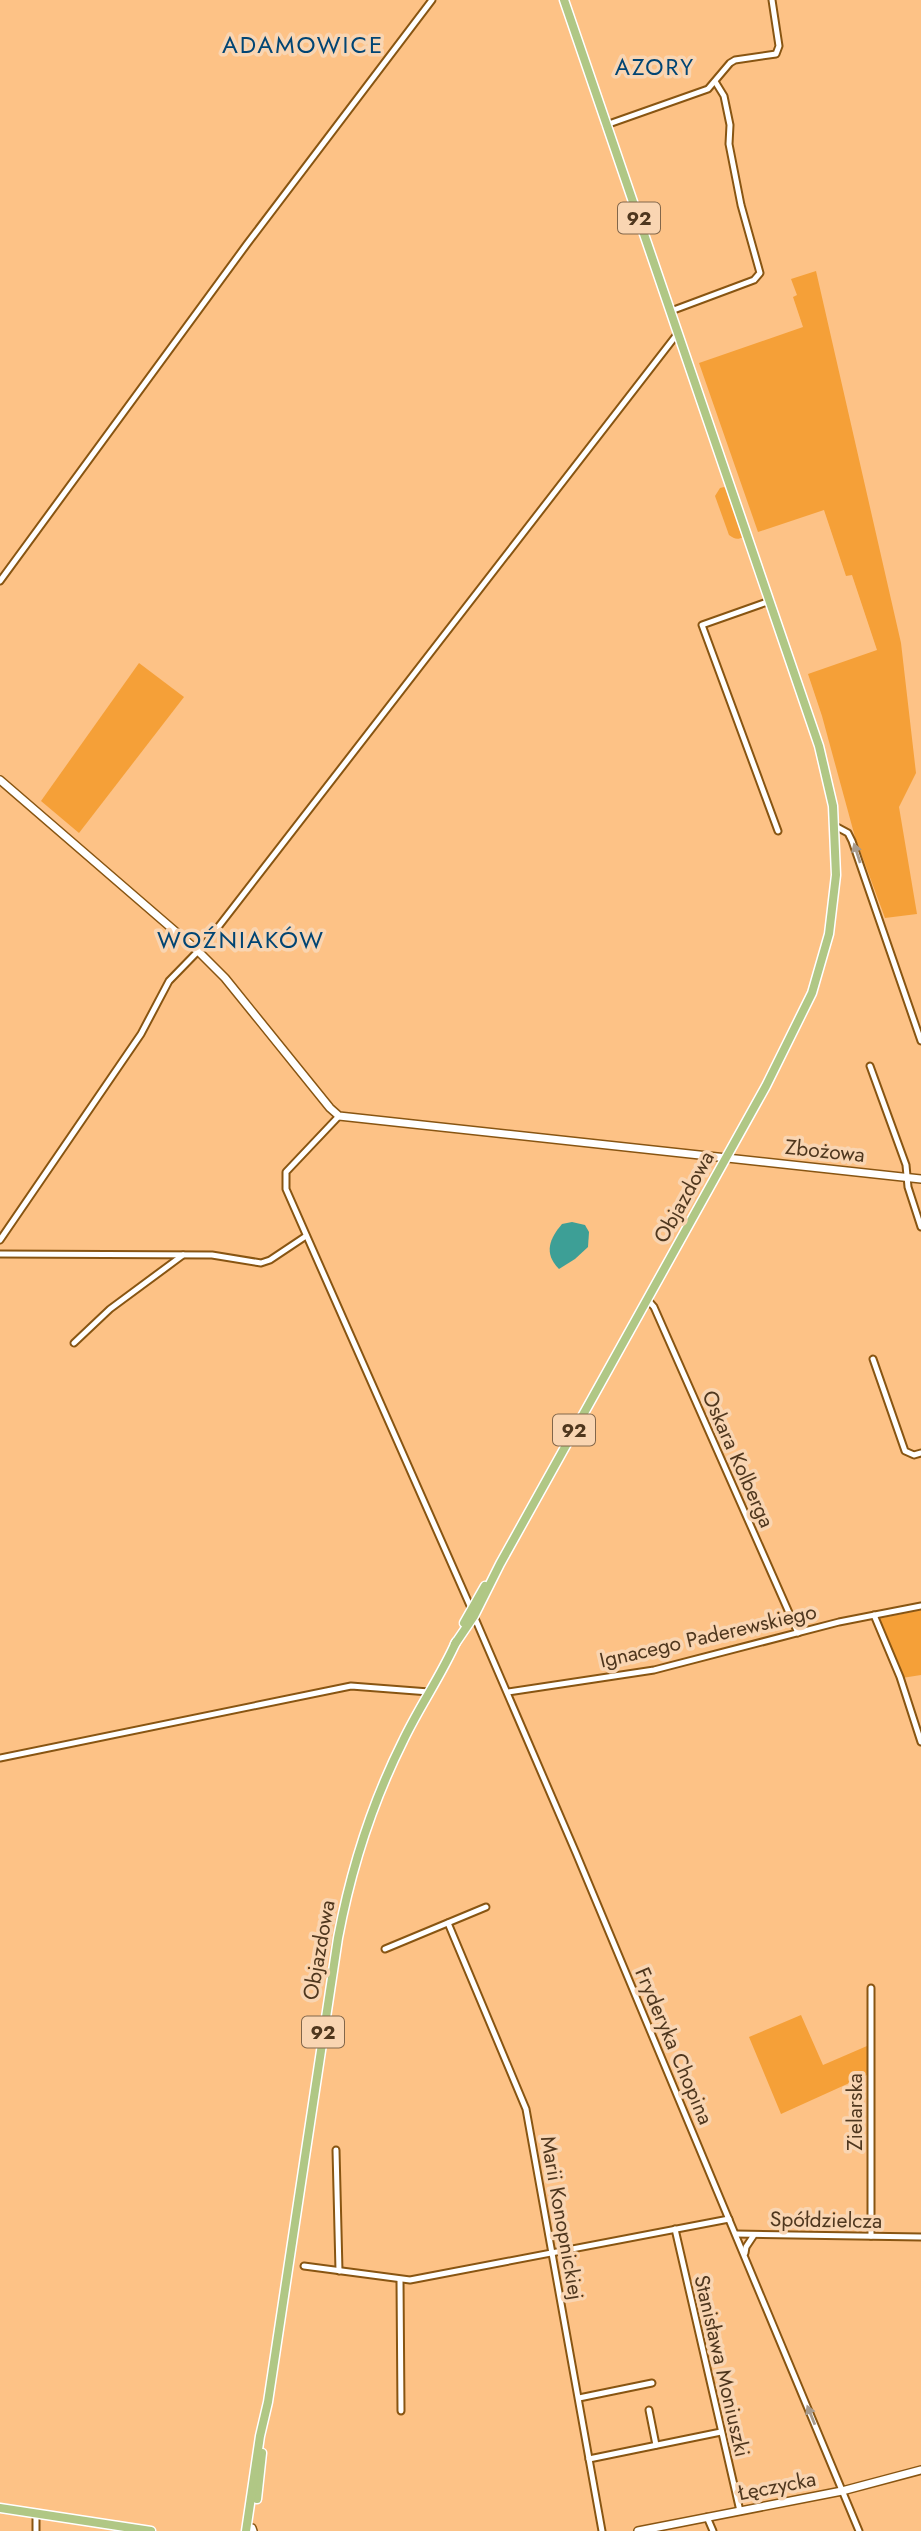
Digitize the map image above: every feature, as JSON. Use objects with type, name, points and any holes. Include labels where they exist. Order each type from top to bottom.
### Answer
[{"type":"main road","name":"92","points":[[564,0],[819,746],[835,826]]},
{"type":"main road","name":"Objazdowa","points":[[250,2530],[344,1906],[358,1854],[381,1788],[404,1739],[805,1012],[817,980],[833,912],[836,875],[835,826]]},
{"type":"main road","points":[[0,2508],[150,2531]]},
{"type":"street","points":[[0,581],[247,244],[432,0]]},
{"type":"street","points":[[606,125],[700,93],[716,83],[724,70],[736,60],[778,52],[772,0]]},
{"type":"street","points":[[671,311],[754,280],[760,272],[741,205],[729,144],[730,125],[724,96],[716,83]]},
{"type":"street","points":[[0,1240],[141,1034],[169,981],[198,951],[678,333]]},
{"type":"street","points":[[770,601],[702,625],[778,831]]},
{"type":"street","points":[[0,780],[198,951],[225,978],[339,1116]]},
{"type":"street","points":[[835,826],[848,833],[852,841],[921,1041]]},
{"type":"street","points":[[870,1066],[906,1165],[908,1187],[921,1227]]},
{"type":"street","name":"Zbożowa","points":[[339,1116],[921,1179]]},
{"type":"street","name":"Fryderyka Chopina","points":[[339,1116],[286,1172],[286,1189],[508,1692],[859,2531]]},
{"type":"street","points":[[0,1254],[212,1255],[261,1262],[270,1260],[306,1236]]},
{"type":"street","points":[[74,1343],[110,1309],[183,1255]]},
{"type":"street","name":"Oskara Kolberga","points":[[647,1299],[654,1307],[798,1633]]},
{"type":"street","points":[[873,1359],[905,1451],[915,1455],[921,1453]]},
{"type":"street","name":"Ignacego Paderewskiego","points":[[508,1692],[654,1670],[798,1633],[921,1606]]},
{"type":"street","points":[[874,1615],[900,1677],[921,1742]]},
{"type":"street","points":[[0,1758],[351,1686],[429,1692]]},
{"type":"street","points":[[385,1949],[486,1907]]},
{"type":"street","name":"Marii Konopnickiej","points":[[449,1923],[526,2109],[602,2531]]},
{"type":"street","name":"Zielarska","points":[[871,2235],[872,1988]]},
{"type":"street","points":[[336,2150],[339,2271]]},
{"type":"street","points":[[304,2266],[410,2280],[729,2219]]},
{"type":"street","name":"Stanisława Moniuszki","points":[[675,2229],[740,2511]]},
{"type":"street","points":[[736,2234],[754,2235]]},
{"type":"street","name":"Spółdzielcza","points":[[745,2255],[746,2247],[754,2235],[921,2236]]},
{"type":"street","points":[[400,2280],[401,2411]]},
{"type":"street","points":[[579,2398],[652,2382]]},
{"type":"street","points":[[649,2410],[656,2445]]},
{"type":"street","points":[[589,2459],[720,2432]]},
{"type":"street","name":"Łęczycka","points":[[638,2531],[842,2491],[921,2469]]},
{"type":"street","points":[[36,2514],[37,2531]]},
{"type":"street","points":[[707,2517],[713,2531]]},
{"type":"shaded area","points":[[816,271],[901,643],[916,773],[899,807],[917,914],[885,918],[855,837],[808,674],[877,650],[852,575],[846,576],[824,510],[758,532],[699,363],[803,327],[793,297],[797,295],[791,279]]},
{"type":"shaded area","points":[[720,488],[728,490],[743,537],[739,539],[729,535],[715,496]]},
{"type":"shaded area","points":[[139,663],[184,697],[79,833],[41,801]]},
{"type":"shaded area","points":[[921,1610],[921,1675],[902,1678],[877,1619]]},
{"type":"shaded area","points":[[801,2015],[823,2065],[867,2046],[867,2075],[781,2114],[749,2037]]},
{"type":"water","points":[[572,1222],[585,1225],[589,1232],[588,1247],[559,1269],[551,1257],[550,1246],[562,1224]]},
{"type":"district","name":"ADAMOWICE","points":[[303,44]]},
{"type":"district","name":"AZORY","points":[[655,67]]},
{"type":"district","name":"WOŹNIAKÓW","points":[[241,939]]}]
